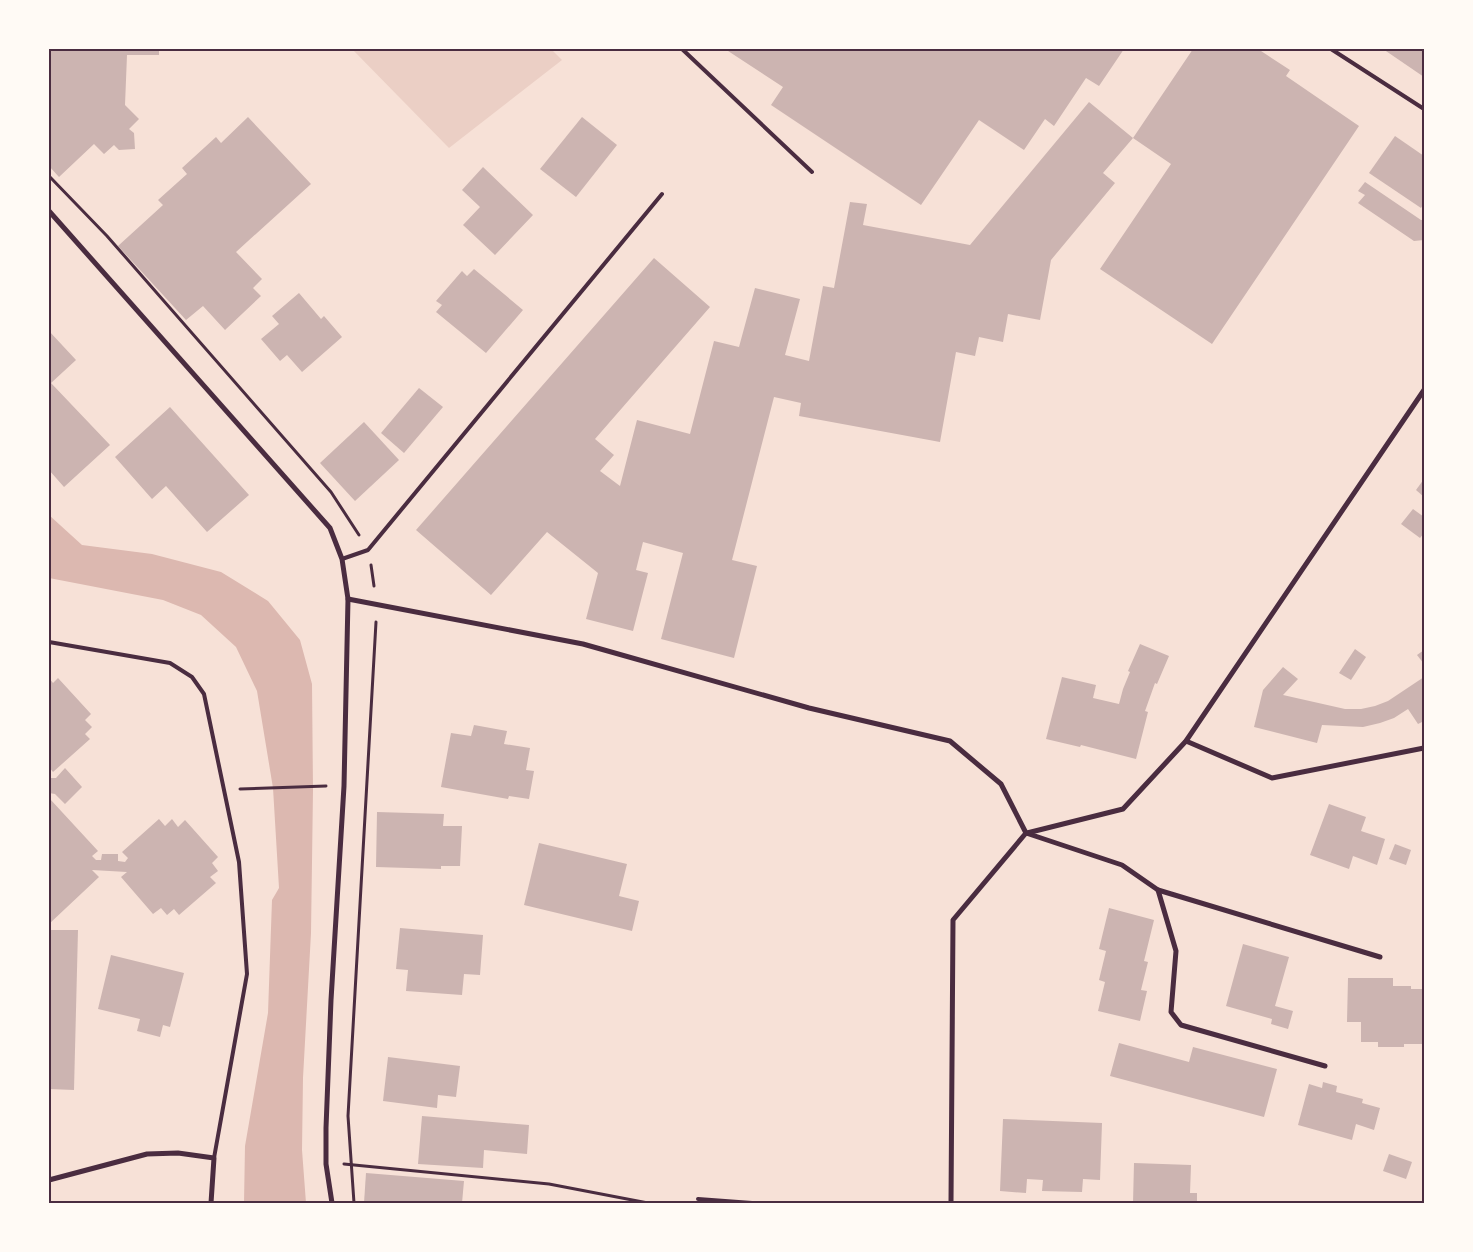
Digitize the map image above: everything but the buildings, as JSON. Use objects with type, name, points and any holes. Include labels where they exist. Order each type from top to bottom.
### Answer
[{"type":"street","points":[[49,211],[330,528],[342,559],[348,599],[344,786],[331,1000],[326,1164],[332,1203]]},
{"type":"street","points":[[951,1203],[953,920],[1026,833],[1123,809],[1186,741],[1424,390]]},
{"type":"street","points":[[348,599],[583,644],[809,708],[950,742],[1001,784],[1026,833],[1122,865],[1158,890],[1380,957]]},
{"type":"street","points":[[1186,741],[1272,778],[1424,748]]},
{"type":"street","points":[[1158,890],[1176,951],[1171,1012],[1181,1025],[1325,1066]]},
{"type":"street","points":[[49,1180],[147,1154],[178,1153],[214,1158],[211,1203]]},
{"type":"lane","points":[[682,49],[812,172]]},
{"type":"lane","points":[[1331,49],[1424,109]]},
{"type":"lane","points":[[342,559],[368,550],[662,194]]},
{"type":"lane","points":[[49,642],[170,663],[192,677],[204,694],[239,862],[247,974],[214,1158]]},
{"type":"lane","points":[[698,1199],[752,1203]]},
{"type":"path","points":[[258,787],[322,786]]},
{"type":"path","points":[[354,1203],[348,1116],[367,786]]},
{"type":"path","points":[[326,1164],[351,1164],[549,1184],[648,1203]]},
{"type":"shaded area","points":[[352,49],[551,49],[562,60],[449,148]]},
{"type":"shaded area","points":[[49,515],[82,545],[152,554],[221,572],[268,601],[300,640],[312,684],[311,933],[303,1078],[302,1150],[306,1203],[244,1203],[245,1146],[268,1013],[272,900],[279,888],[273,788],[257,691],[236,647],[201,615],[163,600],[49,578]]}]
